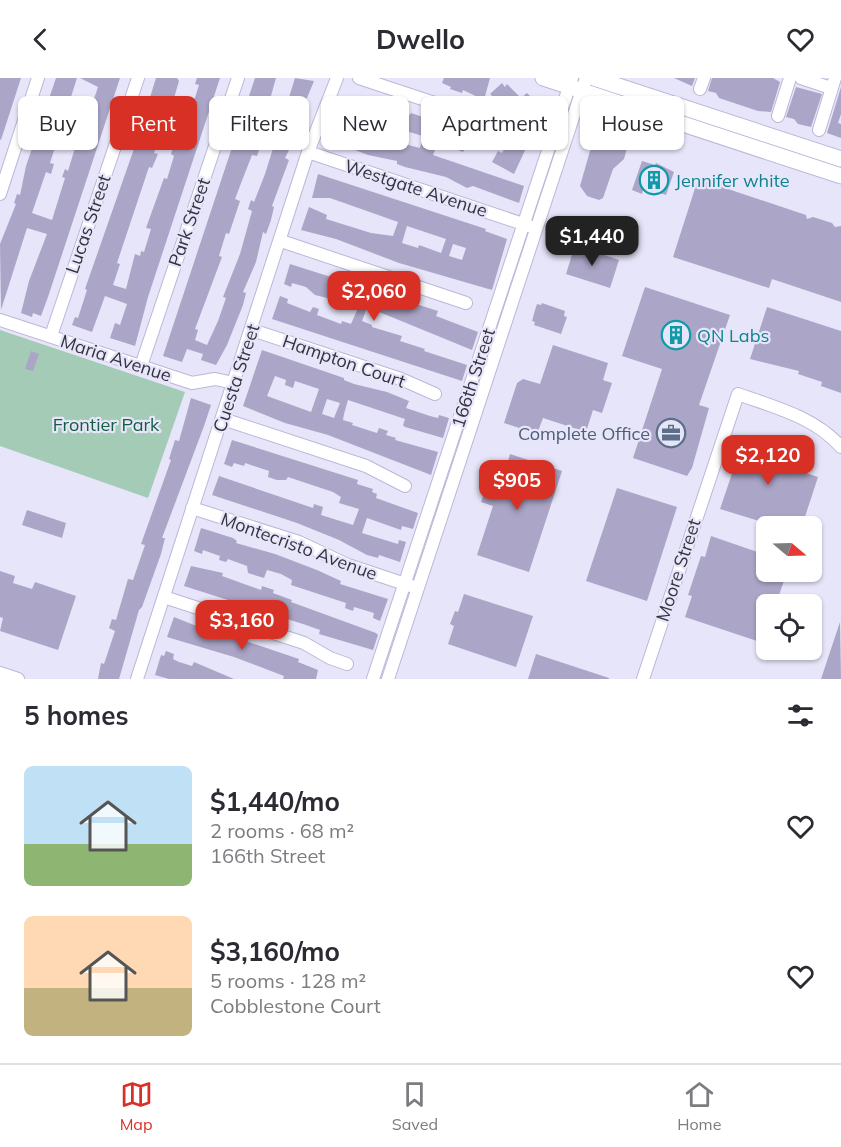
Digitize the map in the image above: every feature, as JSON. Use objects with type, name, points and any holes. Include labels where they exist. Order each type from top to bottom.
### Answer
[{"type":"main road","points":[[543,78],[577,83],[841,176]]},
{"type":"main road","points":[[594,78],[841,159]]},
{"type":"street","points":[[0,194],[38,78]]},
{"type":"street","name":"Lucas Street","points":[[51,336],[138,78]]},
{"type":"street","name":"Park Street","points":[[141,366],[238,78]]},
{"type":"street","name":"Cuesta Street","points":[[137,679],[308,152],[337,78]]},
{"type":"street","points":[[359,78],[421,98]]},
{"type":"street","points":[[778,116],[790,78]]},
{"type":"street","points":[[801,78],[833,83],[819,130]]},
{"type":"street","name":"166th Street","points":[[374,679],[524,224],[577,83]]},
{"type":"street","name":"166th Street","points":[[388,679],[536,228],[577,83]]},
{"type":"street","name":"Westgate Avenue","points":[[308,152],[536,228]]},
{"type":"street","points":[[281,241],[466,303]]},
{"type":"street","name":"Maria Avenue","points":[[0,320],[192,383],[215,379],[234,383]]},
{"type":"street","name":"Hampton Court","points":[[252,330],[401,380],[435,394]]},
{"type":"street","name":"Moore Street","points":[[643,679],[738,394],[796,415],[829,434],[841,447]]},
{"type":"street","points":[[223,419],[366,466],[405,486]]},
{"type":"street","name":"Montecristo Avenue","points":[[192,508],[299,542],[348,565],[418,588]]},
{"type":"street","points":[[164,597],[304,643],[330,658],[347,664]]},
{"type":"street","points":[[0,673],[18,679]]},
{"type":"green space","name":"Frontier Park","points":[[0,330],[185,392],[148,498],[0,446]]},
{"type":"building","points":[[0,78],[21,78],[1,140],[0,139]]},
{"type":"building","points":[[56,78],[77,78],[71,96],[50,96]]},
{"type":"building","points":[[80,78],[120,78],[114,96],[110,96],[110,108],[98,145],[98,96],[95,96],[98,87]]},
{"type":"building","points":[[156,78],[177,78],[179,81],[175,96],[150,96]]},
{"type":"building","points":[[197,78],[220,78],[214,96],[209,96],[209,111],[197,148],[196,96],[199,85],[195,84]]},
{"type":"building","points":[[255,78],[276,78],[271,96],[249,96]]},
{"type":"building","points":[[295,78],[314,81],[308,96],[289,96]]},
{"type":"building","points":[[444,78],[490,78],[485,96],[476,96],[463,90],[462,93],[442,83]]},
{"type":"building","points":[[674,78],[695,78],[692,86]]},
{"type":"building","points":[[712,78],[773,78],[780,82],[771,112],[758,111],[719,98],[716,93],[708,91]]},
{"type":"building","points":[[502,83],[505,87],[507,84],[519,96],[492,96],[490,94]]},
{"type":"building","points":[[796,87],[822,94],[811,127],[798,124],[794,119],[786,117]]},
{"type":"building","points":[[841,87],[841,114],[838,123],[841,124],[841,138],[827,133]]},
{"type":"building","points":[[411,113],[421,116],[421,135],[409,132]]},
{"type":"building","points":[[421,144],[421,150],[435,150],[433,155],[524,186],[519,203],[473,186],[467,188],[446,177],[405,167],[397,164],[397,161],[355,150],[409,150],[409,145],[420,148]]},
{"type":"building","points":[[31,150],[54,150],[50,163],[54,164],[51,174],[46,172],[32,213],[52,220],[65,178],[62,177],[65,169],[68,171],[74,150],[96,150],[41,316],[33,313],[32,317],[21,313],[29,281],[47,234],[27,228],[1,310],[0,244],[16,204],[14,203],[17,194],[20,195]]},
{"type":"building","points":[[134,150],[155,150],[154,153],[158,154],[152,168],[149,167],[117,263],[120,264],[113,285],[126,289],[135,254],[140,256],[141,251],[144,252],[151,229],[146,228],[164,178],[167,179],[174,156],[171,154],[172,150],[196,150],[148,297],[135,346],[110,338],[115,323],[120,325],[127,304],[105,296],[92,332],[72,325],[75,317],[78,318],[87,290],[85,289]]},
{"type":"building","points":[[231,150],[259,150],[257,156],[252,155],[235,199],[240,201],[229,234],[226,233],[219,256],[222,257],[195,329],[198,330],[195,340],[207,345],[218,321],[226,298],[223,297],[240,254],[252,211],[248,209],[251,200],[254,202],[272,150],[289,150],[285,158],[289,160],[272,206],[274,207],[271,220],[266,234],[263,232],[256,262],[243,292],[246,293],[243,305],[227,345],[216,365],[201,360],[203,354],[187,349],[182,362],[163,356]]},
{"type":"building","points":[[504,150],[525,150],[514,174],[492,162],[498,151],[502,153]]},
{"type":"building","points":[[590,150],[626,150],[624,159],[613,169],[603,198],[599,200],[587,196],[580,186]]},
{"type":"building","name":"Jennifer white","points":[[642,161],[655,165],[656,163],[674,172],[666,195],[643,190],[642,194],[632,190]]},
{"type":"building","points":[[318,174],[486,229],[485,231],[507,239],[492,290],[399,263],[336,239],[301,230],[309,207],[327,215],[326,219],[371,233],[393,236],[398,222],[330,198],[312,198]],"holes":[[[407,226],[446,239],[441,253],[419,245],[418,248],[402,243]],[[453,244],[466,248],[462,260],[449,256]]]},
{"type":"building","points":[[698,179],[806,215],[807,219],[813,217],[832,223],[835,227],[841,226],[841,302],[772,279],[769,288],[673,257]]},
{"type":"building","points":[[575,245],[619,260],[610,288],[566,274]]},
{"type":"building","points":[[290,264],[438,311],[436,316],[478,332],[472,350],[367,307],[362,321],[372,327],[402,336],[400,341],[467,365],[462,381],[272,319],[280,296],[288,299],[287,303],[310,312],[313,307],[319,309],[317,315],[341,324],[342,321],[351,324],[359,306],[315,295],[306,287],[292,283],[291,287],[284,284]]},
{"type":"building","points":[[645,287],[730,315],[699,405],[709,408],[692,468],[687,476],[633,458],[662,369],[622,356]]},
{"type":"building","points":[[542,303],[565,311],[564,316],[567,317],[561,334],[534,325],[535,322],[532,321],[537,304]]},
{"type":"building","points":[[767,307],[841,331],[841,393],[821,386],[822,382],[798,374],[799,371],[750,359]]},
{"type":"building","points":[[553,345],[608,363],[603,380],[612,383],[602,413],[593,410],[586,432],[543,418],[537,434],[504,423],[517,383],[523,379],[540,384]]},
{"type":"building","points":[[262,350],[344,378],[354,384],[387,392],[409,401],[406,408],[438,418],[439,415],[449,418],[443,438],[405,427],[403,425],[405,419],[348,400],[343,420],[377,433],[379,428],[388,431],[386,435],[396,438],[395,440],[438,452],[431,475],[328,435],[285,423],[243,406]],"holes":[[[275,376],[286,380],[285,385],[293,388],[295,381],[319,389],[311,412],[267,396]],[[327,399],[340,403],[334,418],[322,414]]]},
{"type":"building","points":[[31,351],[39,354],[33,371],[25,369]]},
{"type":"building","points":[[191,398],[211,405],[162,538],[165,538],[161,554],[139,610],[119,679],[98,679],[101,663],[104,664],[115,631],[109,628],[112,619],[116,620],[128,579],[133,580],[145,545],[141,544],[171,460],[169,459],[175,440],[179,441]]},
{"type":"building","points":[[745,435],[766,442],[764,446],[785,453],[784,457],[799,462],[800,471],[818,477],[805,516],[756,516],[756,520],[720,509]]},
{"type":"building","points":[[232,440],[358,480],[357,484],[373,489],[372,492],[377,494],[376,498],[418,513],[413,529],[402,526],[401,530],[367,518],[362,533],[398,544],[399,540],[406,542],[400,562],[379,555],[378,558],[367,555],[339,540],[297,523],[212,495],[219,476],[313,508],[314,504],[323,507],[321,515],[353,525],[359,509],[339,503],[341,497],[333,492],[288,477],[286,480],[277,480],[268,477],[269,471],[245,463],[244,466],[234,463],[232,467],[224,464]]},
{"type":"building","points":[[510,454],[562,471],[529,572],[477,555],[493,506],[481,502],[484,494],[481,493],[494,464],[506,468]]},
{"type":"building","points":[[617,488],[677,507],[647,601],[586,581]]},
{"type":"building","points":[[27,510],[66,523],[62,538],[22,525]]},
{"type":"building","points":[[201,528],[233,538],[237,541],[236,543],[275,554],[317,570],[341,581],[340,584],[388,599],[380,621],[373,618],[374,613],[354,607],[353,611],[345,608],[346,603],[291,585],[292,580],[281,574],[267,570],[264,578],[248,573],[247,566],[228,559],[226,562],[219,560],[220,556],[203,550],[202,554],[194,551]]},
{"type":"building","points":[[711,536],[756,552],[756,582],[784,582],[779,594],[756,594],[756,641],[685,617],[692,596],[688,595],[701,556],[705,557]]},
{"type":"building","points":[[191,566],[223,573],[222,576],[261,590],[262,586],[274,590],[273,593],[292,600],[291,602],[376,633],[378,635],[373,650],[319,634],[320,630],[306,625],[184,586]]},
{"type":"building","points":[[0,571],[15,576],[13,583],[32,589],[35,582],[76,596],[58,650],[0,631],[3,618],[0,617]]},
{"type":"building","points":[[464,594],[533,616],[516,667],[448,644],[454,626],[450,624],[455,611],[458,612]]},
{"type":"building","points":[[174,617],[219,635],[225,634],[299,659],[298,662],[318,670],[316,679],[283,679],[284,676],[234,657],[167,637]]},
{"type":"building","points":[[840,622],[841,679],[821,679]]},
{"type":"building","points":[[166,651],[174,654],[173,659],[179,662],[192,666],[194,662],[234,679],[169,679],[155,675],[161,655],[164,656]]},
{"type":"building","points":[[536,654],[609,678],[609,679],[528,679]]},
{"type":"place","name":"Jennifer white","points":[[654,180]]},
{"type":"place","name":"QN Labs","points":[[676,335]]},
{"type":"place","name":"Complete Office","points":[[671,433]]}]
